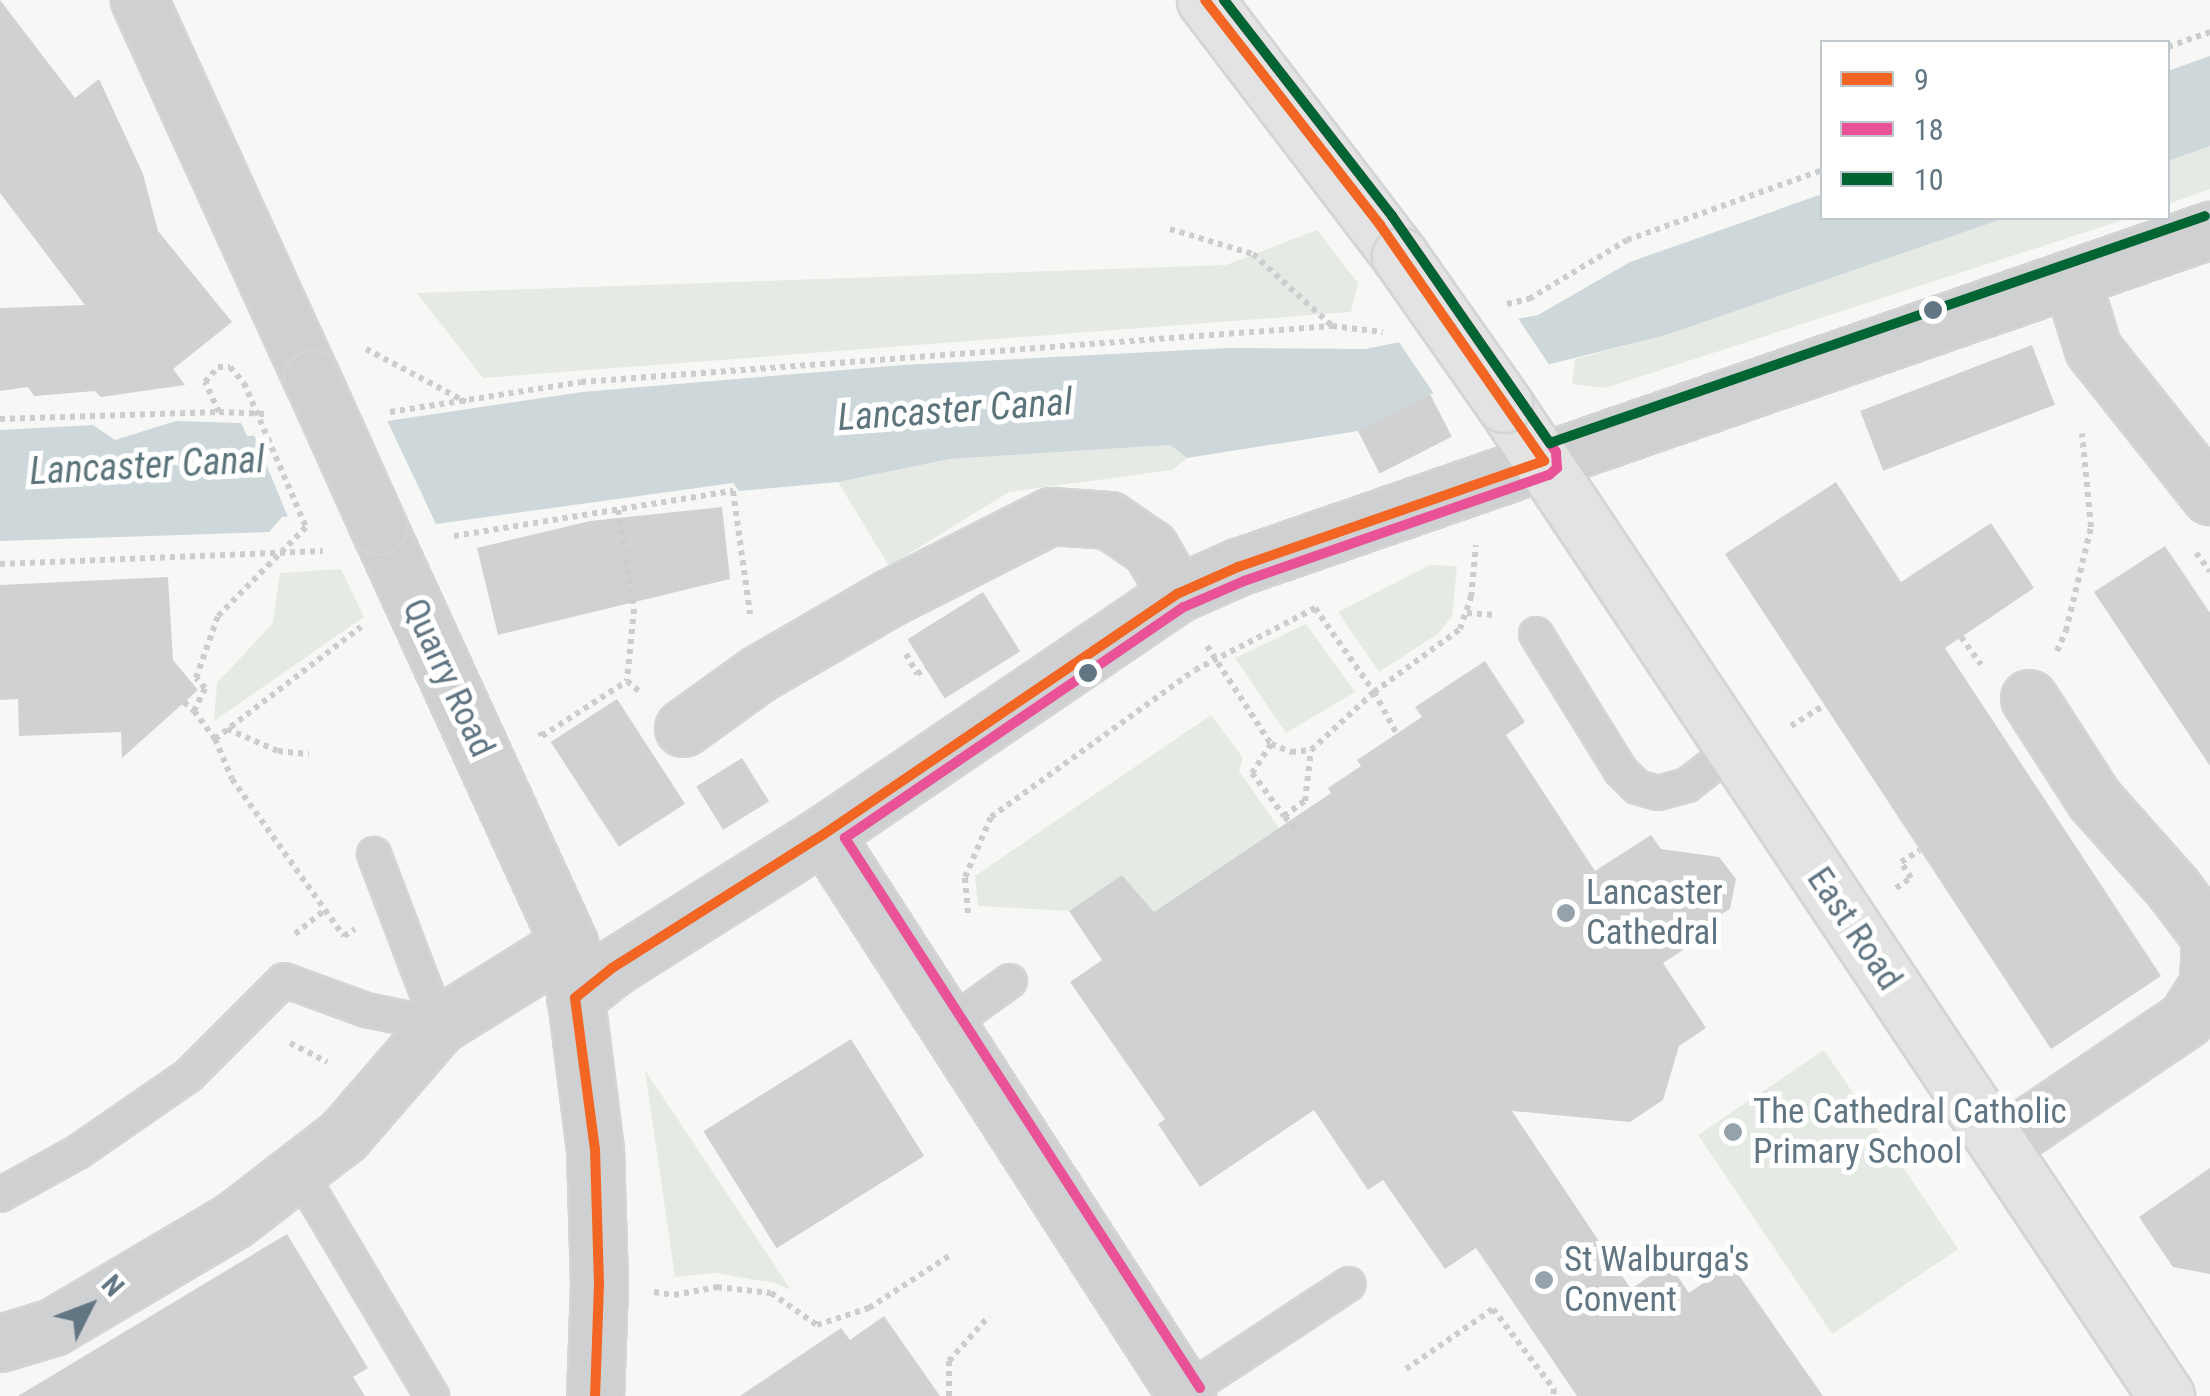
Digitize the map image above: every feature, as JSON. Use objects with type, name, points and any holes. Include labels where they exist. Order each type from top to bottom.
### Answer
[{"type":"street","name":"Quarry Road","points":[[140,0],[569,944],[595,1149],[599,1284],[595,1396]]},
{"type":"street","name":"East Road","points":[[1205,0],[1400,256],[1544,462],[2166,1396]]},
{"type":"street","points":[[575,998],[612,968],[824,834],[1176,594],[1238,567],[2210,230]]},
{"type":"street","points":[[2071,278],[2094,349],[2210,496]]},
{"type":"street","points":[[683,728],[758,674],[891,597],[1051,516],[1110,520],[1150,548],[1176,594]]},
{"type":"street","points":[[2000,1145],[2186,1019],[2208,984],[2210,937],[2174,888],[2094,799],[2029,698]]},
{"type":"street","points":[[824,834],[1186,1394]]},
{"type":"street","points":[[0,1344],[53,1327],[234,1220],[344,1135],[439,1025],[569,944]]},
{"type":"lane","points":[[1536,634],[1621,771],[1637,787],[1658,792],[1687,784],[1734,749]]},
{"type":"lane","points":[[374,854],[439,1025]]},
{"type":"lane","points":[[0,1194],[78,1152],[190,1074],[284,980],[366,1010],[439,1025]]},
{"type":"lane","points":[[949,1025],[1010,981]]},
{"type":"lane","points":[[299,1172],[432,1396]]},
{"type":"lane","points":[[1186,1394],[1349,1284]]},
{"type":"path","points":[[2170,47],[2210,32]]},
{"type":"path","points":[[1492,307],[1529,299],[1627,240],[1820,171]]},
{"type":"path","points":[[1170,229],[1253,254],[1332,326]]},
{"type":"path","points":[[308,368],[352,341],[467,402],[581,382],[1332,326],[1381,332],[1400,328]]},
{"type":"path","points":[[2029,698],[2066,631],[2091,528],[2079,408],[2094,349]]},
{"type":"path","points":[[0,420],[218,412],[205,382],[218,366],[230,367],[244,383],[306,528],[218,616],[192,678],[206,688],[194,711]]},
{"type":"path","points":[[454,536],[733,490],[758,674]]},
{"type":"path","points":[[618,510],[634,609],[627,681]]},
{"type":"path","points":[[0,564],[283,552],[382,537]]},
{"type":"path","points":[[1176,594],[1272,744],[1291,752],[1311,750],[1374,692],[1460,629],[1471,597],[1474,565]]},
{"type":"path","points":[[1315,608],[1374,692],[1397,734]]},
{"type":"path","points":[[215,739],[366,624]]},
{"type":"path","points":[[968,913],[965,877],[991,817],[1215,658]]},
{"type":"path","points":[[184,702],[215,739],[232,779],[344,936],[360,926]]},
{"type":"path","points":[[556,727],[582,711]]},
{"type":"path","points":[[227,730],[278,751],[309,754]]},
{"type":"path","points":[[1272,744],[1252,773],[1295,828]]},
{"type":"path","points":[[1284,816],[1304,801],[1311,750]]},
{"type":"path","points":[[282,944],[326,910]]},
{"type":"path","points":[[280,1038],[338,1068]]},
{"type":"path","points":[[599,1284],[674,1294],[717,1288],[771,1294],[817,1325],[869,1308],[952,1254]]},
{"type":"path","points":[[1406,1369],[1494,1309],[1554,1389],[1554,1396]]},
{"type":"path","points":[[949,1396],[948,1361],[989,1316]]},
{"type":"shaded area","points":[[2210,146],[2210,189],[2170,203],[2170,160]]},
{"type":"shaded area","points":[[1999,220],[2123,220],[1605,388],[1572,384],[1575,359],[1663,336]]},
{"type":"shaded area","points":[[1317,230],[1358,283],[1351,312],[483,378],[417,293],[1226,265]]},
{"type":"shaded area","points":[[1170,445],[1187,458],[1172,470],[1009,492],[889,566],[838,482],[950,459]]},
{"type":"shaded area","points":[[1430,565],[1457,566],[1452,616],[1439,633],[1379,672],[1338,612]]},
{"type":"shaded area","points":[[341,569],[364,617],[214,721],[217,683],[273,623],[280,573]]},
{"type":"shaded area","points":[[1306,624],[1355,692],[1286,733],[1235,658]]},
{"type":"shaded area","points":[[1211,715],[1243,758],[1239,771],[1279,828],[1154,912],[1122,875],[1069,911],[978,906],[975,876]]},
{"type":"shaded area","points":[[1824,1050],[1958,1249],[1832,1334],[1698,1135]]},
{"type":"shaded area","points":[[645,1070],[791,1290],[775,1283],[715,1273],[675,1277]]},
{"type":"water","points":[[2210,56],[2210,146],[2170,160],[2170,70]]},
{"type":"water","name":"Lancaster Canal","points":[[1820,195],[1820,220],[1999,220],[1663,336],[1430,394],[1358,431],[1187,458],[1170,445],[950,459],[838,482],[739,491],[733,483],[436,524],[411,512],[282,517],[269,532],[0,541],[0,430],[93,425],[115,440],[176,421],[241,423],[247,436],[340,428],[582,392],[903,365],[1228,348],[1365,349],[1538,315],[1630,262]]},
{"type":"pier","points":[[1515,314],[1552,369],[1437,398],[1396,338]]},
{"type":"pier","points":[[385,416],[436,524],[410,517],[290,522],[252,430]]},
{"type":"building","points":[[0,0],[75,98],[99,79],[143,174],[158,231],[232,322],[173,369],[185,385],[101,397],[95,391],[34,396],[28,387],[0,391],[0,308],[85,305],[0,193]]},
{"type":"building","points":[[2032,345],[2055,405],[1883,471],[1860,411]]},
{"type":"building","points":[[1430,394],[1452,437],[1380,474],[1358,431]]},
{"type":"building","points":[[1836,482],[1901,582],[1991,523],[2034,588],[1945,648],[2161,976],[2051,1049],[1725,554]]},
{"type":"building","points":[[722,507],[730,579],[498,635],[477,548],[590,521]]},
{"type":"building","points":[[2165,546],[2210,613],[2210,766],[2094,592]]},
{"type":"building","points":[[168,577],[173,660],[198,690],[122,758],[121,732],[19,736],[18,699],[0,700],[0,585]]},
{"type":"building","points":[[983,592],[1020,651],[945,699],[908,639]]},
{"type":"building","points":[[1485,661],[1525,722],[1506,735],[1595,871],[1651,835],[1661,849],[1719,857],[1736,879],[1730,909],[1677,940],[1683,950],[1663,963],[1706,1028],[1679,1046],[1663,1100],[1630,1122],[1512,1111],[1631,1289],[1669,1263],[1689,1293],[1731,1264],[1823,1396],[1577,1396],[1476,1248],[1445,1269],[1383,1180],[1368,1190],[1314,1110],[1200,1187],[1158,1124],[1165,1119],[1070,982],[1102,960],[1069,911],[1122,875],[1154,912],[1331,793],[1328,788],[1361,766],[1357,760],[1422,717],[1415,707]]},
{"type":"building","points":[[617,699],[685,804],[619,847],[551,742]]},
{"type":"building","points":[[742,758],[769,801],[723,830],[696,787]]},
{"type":"building","points":[[851,1039],[924,1156],[777,1248],[703,1131]]},
{"type":"building","points":[[2210,1168],[2210,1274],[2173,1267],[2139,1217]]},
{"type":"building","points":[[287,1234],[368,1368],[353,1377],[365,1396],[18,1396]]},
{"type":"building","points":[[884,1316],[940,1396],[740,1396],[841,1328],[850,1340]]},
{"type":"transit line","name":"9","points":[[1205,0],[1380,225],[1544,461]]},
{"type":"transit line","name":"18","points":[[1200,1388],[845,838],[1184,607],[1244,581],[1549,475],[1557,468],[1556,452],[1392,216],[1224,0]]},
{"type":"transit line","name":"10","points":[[1224,0],[1392,216],[1550,443],[2205,216]]},
{"type":"transit line","name":"9","points":[[575,998],[612,968],[824,834],[1177,594],[1238,567],[1544,461]]},
{"type":"transit line","name":"9","points":[[575,998],[595,1149],[599,1284],[595,1396]]},
{"type":"place","name":"Lancaster Cathedral","points":[[1566,913]]},
{"type":"place","name":"The Cathedral Catholic Primary School","points":[[1733,1132]]},
{"type":"place","name":"St Walburga's Convent","points":[[1544,1280]]}]
